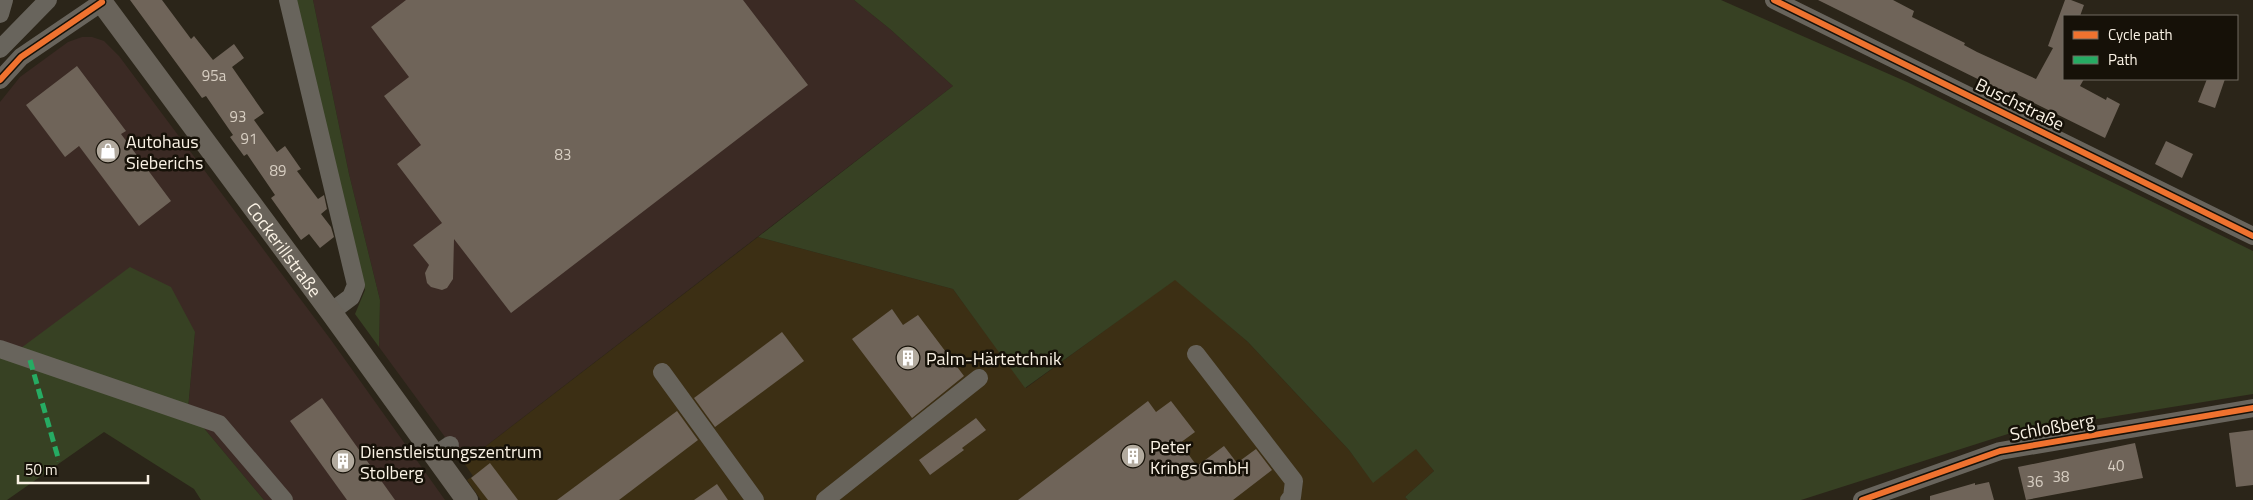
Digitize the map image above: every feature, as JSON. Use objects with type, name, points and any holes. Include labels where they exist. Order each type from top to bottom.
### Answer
[{"type":"main road","name":"Cockerillstraße","points":[[101,1],[331,312],[442,450],[467,500]]},
{"type":"street","points":[[0,14],[4,0]]},
{"type":"street","points":[[21,57],[3,39],[48,0]]},
{"type":"street","points":[[288,0],[356,284],[350,297],[331,312]]},
{"type":"street","name":"Buschstraße","points":[[1774,0],[2253,236]]},
{"type":"street","points":[[0,80],[21,57],[101,1]]},
{"type":"street","points":[[0,348],[219,424],[284,500]]},
{"type":"street","points":[[1196,354],[1294,481],[1292,498],[1289,500]]},
{"type":"street","points":[[662,372],[755,500]]},
{"type":"street","points":[[825,500],[979,378]]},
{"type":"street","name":"Schloßberg","points":[[1862,500],[2000,451],[2253,408]]},
{"type":"shaded area","points":[[313,0],[854,0],[890,29],[953,86],[464,463],[379,347],[380,300],[349,174]]},
{"type":"shaded area","points":[[82,37],[92,37],[104,41],[119,56],[331,340],[445,500],[264,500],[188,409],[195,332],[21,348],[0,341],[0,102],[20,77],[68,42]]},
{"type":"shaded area","points":[[758,237],[953,289],[1026,388],[1175,279],[1248,342],[1349,450],[1373,482],[1416,448],[1434,471],[1405,497],[1408,500],[481,500],[467,480],[473,476],[464,463]]},
{"type":"green space","points":[[295,0],[313,0],[349,174],[380,300],[379,347],[355,314],[365,290]]},
{"type":"green space","points":[[854,0],[1721,0],[1907,82],[2253,251],[2253,394],[2011,433],[1801,500],[1408,500],[1405,497],[1434,471],[1416,449],[1373,483],[1349,450],[1248,342],[1175,280],[1025,388],[953,289],[758,237],[953,86],[890,29]]},
{"type":"green space","points":[[130,267],[171,287],[195,332],[188,409],[264,500],[201,500],[194,489],[104,432],[7,500],[0,500],[0,358],[21,348]]},
{"type":"building","points":[[130,0],[162,0],[191,39],[194,36],[213,60],[234,44],[244,58],[232,67],[264,113],[254,120],[277,152],[285,146],[301,169],[297,171],[318,199],[324,195],[327,209],[321,214],[331,227],[334,237],[320,248],[309,234],[301,240],[271,198],[275,195],[247,154],[244,156],[230,137],[233,135],[206,96],[202,98]]},
{"type":"building","points":[[406,0],[743,0],[808,85],[511,313],[454,239],[453,279],[447,288],[442,290],[431,287],[427,283],[425,273],[429,265],[413,245],[442,223],[397,164],[421,145],[384,96],[409,77],[371,27]]},
{"type":"building","points":[[1818,0],[1893,0],[1914,11],[1912,17],[1965,43],[1964,45],[1977,52],[2036,79],[2053,48],[2048,46],[2065,0],[2071,0],[2084,5],[2080,15],[2063,15],[2063,80],[2083,80],[2080,86],[2106,100],[2107,97],[2120,104],[2105,138],[2010,91],[2008,94]]},
{"type":"building","name":"Autohaus Sieberichs","points":[[77,66],[126,131],[121,134],[171,201],[139,226],[79,146],[65,157],[26,105]]},
{"type":"building","points":[[2207,80],[2225,80],[2215,108],[2198,102]]},
{"type":"building","points":[[2166,141],[2193,154],[2182,178],[2155,164]]},
{"type":"building","name":"Palm-Härtetchnik","points":[[892,309],[903,325],[918,315],[964,376],[912,418],[852,339]]},
{"type":"building","points":[[782,332],[804,361],[715,427],[694,398]]},
{"type":"building","name":"Dienstleistungszentrum Stolberg","points":[[322,398],[395,500],[347,500],[290,421]]},
{"type":"building","name":"Peter Krings GmbH","points":[[1148,401],[1156,412],[1171,401],[1195,432],[1180,443],[1197,466],[1224,446],[1237,463],[1256,449],[1272,470],[1233,500],[1018,500]]},
{"type":"building","points":[[677,411],[698,440],[619,500],[557,500]]},
{"type":"building","points":[[976,418],[986,430],[962,448],[964,450],[930,475],[919,460]]},
{"type":"building","points":[[2253,430],[2253,485],[2236,487],[2229,433]]},
{"type":"building","points":[[2135,443],[2143,478],[2026,500],[2018,467]]},
{"type":"building","points":[[490,463],[518,500],[488,500],[471,478]]},
{"type":"building","points":[[1989,482],[1994,500],[1930,500],[1930,496],[1975,483],[1975,485]]},
{"type":"building","points":[[717,484],[728,500],[694,500]]},
{"type":"marked path","points":[[30,360],[59,461]]},
{"type":"cycle path","points":[[1774,0],[2253,236]]},
{"type":"cycle path","points":[[0,80],[21,57],[102,2]]},
{"type":"cycle path","points":[[1862,500],[2000,451],[2253,408]]},
{"type":"place","name":"Autohaus Sieberichs","points":[[108,151]]},
{"type":"place","name":"Palm-Härtetchnik","points":[[908,358]]},
{"type":"place","name":"Peter Krings GmbH","points":[[1133,456]]},
{"type":"place","name":"Dienstleistungszentrum Stolberg","points":[[343,461]]}]
